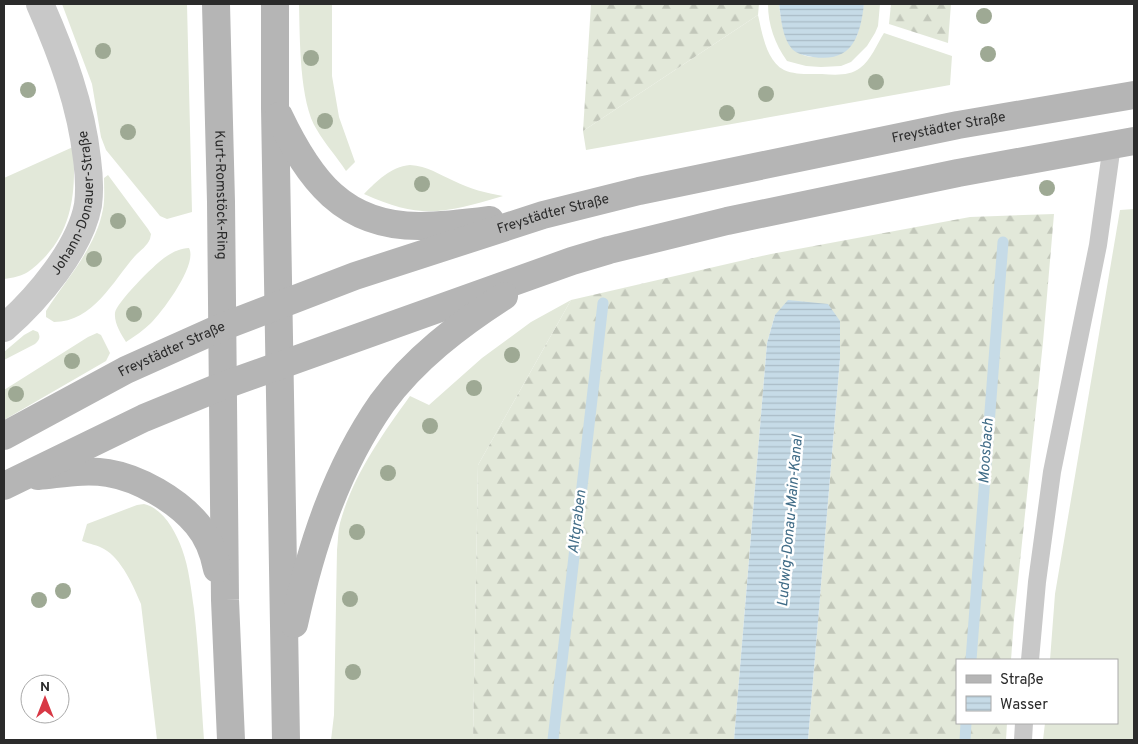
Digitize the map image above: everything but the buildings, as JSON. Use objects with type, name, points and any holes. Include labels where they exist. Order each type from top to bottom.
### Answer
[{"type":"main road","name":"Kurt-Romstöck-Ring","points":[[216,4],[221,202],[224,600]]},
{"type":"main road","points":[[275,4],[275,108],[286,740]]},
{"type":"main road","name":"Freystädter Straße","points":[[4,436],[126,370],[222,326],[355,276],[543,215],[649,189],[942,128],[1134,95]]},
{"type":"main road","points":[[275,108],[295,150],[315,178],[340,203],[357,213],[378,221],[420,226],[543,215]]},
{"type":"main road","points":[[10,483],[135,422],[222,386],[572,261],[608,250],[727,221],[958,173],[1123,143]]},
{"type":"main road","points":[[284,677],[298,602],[333,492],[358,442],[383,402],[406,376],[456,328],[510,292],[572,261]]},
{"type":"main road","points":[[10,483],[61,474],[95,472],[119,475],[158,492],[197,523],[207,538],[215,558],[224,600],[231,740]]},
{"type":"street","name":"Johann-Donauer-Straße","points":[[4,328],[36,297],[53,274],[81,229],[88,204],[89,176],[80,117],[59,48],[40,4]]},
{"type":"lane","points":[[1030,659],[1037,582],[1052,472],[1098,245],[1123,143]]},
{"type":"lane","points":[[1023,740],[1024,724]]},
{"type":"green space","points":[[62,4],[187,4],[192,212],[167,219],[160,216],[106,150],[101,137],[92,84]]},
{"type":"green space","points":[[299,4],[332,4],[332,76],[339,117],[355,162],[346,171],[317,130],[311,118],[304,87],[300,51]]},
{"type":"green space","points":[[591,4],[759,4],[758,15],[583,131]]},
{"type":"green space","points":[[768,4],[779,4],[782,24],[790,43],[806,56],[819,57],[857,36],[864,4],[880,4],[878,26],[867,46],[851,62],[841,66],[806,66],[787,61],[783,55],[771,27]]},
{"type":"green space","points":[[891,4],[951,4],[948,43],[889,24]]},
{"type":"green space","points":[[758,15],[763,38],[769,53],[778,66],[788,72],[832,75],[856,71],[874,52],[884,33],[952,56],[950,85],[586,150],[583,131]]},
{"type":"green space","points":[[73,147],[73,192],[67,220],[61,234],[53,247],[34,267],[16,277],[4,279],[4,178]]},
{"type":"green space","points":[[410,165],[428,169],[460,184],[484,192],[503,196],[449,210],[418,211],[402,208],[364,194],[390,172]]},
{"type":"green space","points":[[108,175],[148,229],[151,234],[150,239],[146,246],[135,256],[110,288],[91,308],[68,320],[54,322],[46,317],[46,311],[79,263],[94,237],[103,209],[104,178]]},
{"type":"green space","points":[[1134,209],[1134,740],[1043,740],[1045,724],[1118,724],[1118,659],[1050,659],[1055,594],[1120,210]]},
{"type":"green space","points":[[1054,214],[1011,659],[956,659],[956,724],[1007,724],[1006,740],[808,740],[840,358],[775,315],[767,343],[734,740],[473,740],[478,465],[571,300],[771,254],[970,217]]},
{"type":"green space","points":[[189,248],[189,265],[171,298],[151,323],[126,342],[116,321],[115,313],[117,308],[136,284],[159,262],[176,251]]},
{"type":"green space","points":[[571,300],[478,465],[473,740],[331,740],[334,715],[338,533],[352,488],[360,472],[410,396],[429,405],[482,358],[531,322]]},
{"type":"green space","points":[[33,330],[39,334],[39,339],[36,343],[4,360],[4,352]]},
{"type":"green space","points":[[97,333],[101,335],[110,353],[106,361],[4,420],[4,390]]},
{"type":"green space","points":[[144,504],[157,510],[168,522],[184,556],[191,586],[196,625],[204,740],[157,740],[141,604],[135,590],[116,559],[102,548],[82,541],[87,524]]},
{"type":"water","points":[[779,4],[864,4],[860,27],[852,45],[837,56],[827,58],[805,55],[792,49],[784,33]]},
{"type":"water","name":"Ludwig-Donau-Main-Kanal","points":[[788,300],[828,304],[840,321],[840,358],[808,740],[734,740],[767,343],[775,315]]},
{"type":"waterway","name":"Moosbach","points":[[971,659],[1003,242]]},
{"type":"waterway","name":"Altgraben","points":[[553,740],[603,303]]},
{"type":"waterway","name":"Moosbach","points":[[965,740],[966,724]]}]
